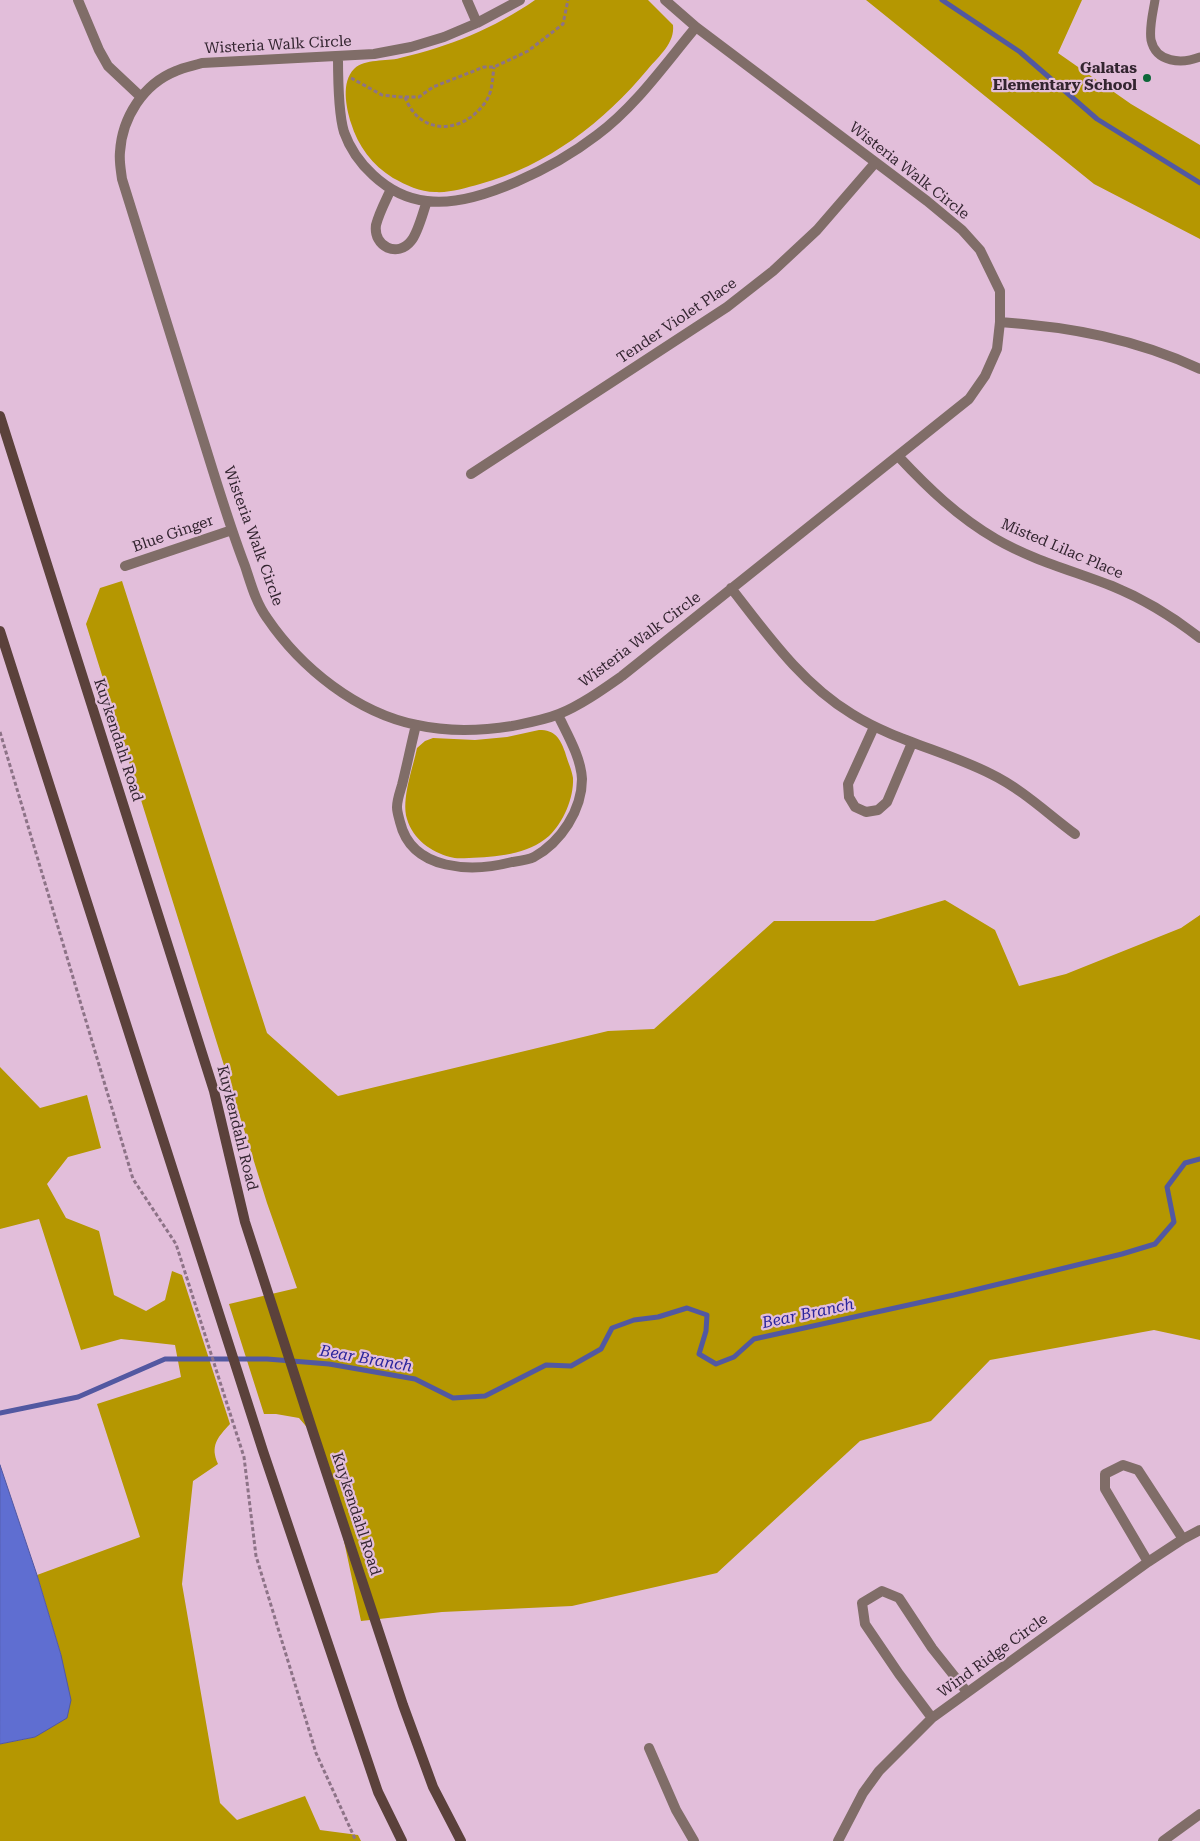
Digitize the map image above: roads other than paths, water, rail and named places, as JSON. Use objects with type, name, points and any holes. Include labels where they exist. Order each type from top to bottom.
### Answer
[{"type":"main road","name":"Kuykendahl Road","points":[[0,416],[214,1091],[246,1222],[314,1435],[433,1787],[461,1841]]},
{"type":"main road","points":[[0,631],[263,1451],[378,1792],[402,1841]]},
{"type":"street","points":[[78,0],[99,50],[108,66],[141,97]]},
{"type":"street","points":[[467,0],[478,23]]},
{"type":"street","name":"Wisteria Walk Circle","points":[[520,0],[478,23],[444,38],[411,48],[338,57],[202,63],[175,71],[157,82],[141,97],[130,113],[122,132],[119,154],[122,179],[232,530],[255,596],[266,617],[302,660],[326,682],[354,700],[386,715],[416,725],[449,730],[488,730],[526,723],[558,714],[593,696],[622,676],[969,399],[985,376],[997,349],[1000,322],[1000,291],[980,250],[962,230],[927,201],[696,27],[665,0]]},
{"type":"street","points":[[338,57],[344,132],[354,153],[366,169],[391,188],[408,196],[427,201],[450,202],[476,196],[520,180],[562,158],[597,135],[630,106],[696,27]]},
{"type":"street","name":"Tender Violet Place","points":[[471,474],[727,307],[750,290],[817,230],[875,163]]},
{"type":"street","points":[[391,188],[376,226],[378,238],[385,247],[393,251],[404,249],[413,240],[427,201]]},
{"type":"street","points":[[1000,322],[1045,325],[1095,333],[1140,346],[1200,369]]},
{"type":"street","name":"Misted Lilac Place","points":[[898,456],[926,486],[960,515],[997,539],[1038,559],[1113,587],[1146,602],[1176,619],[1200,638]]},
{"type":"street","name":"Blue Ginger","points":[[125,566],[232,530]]},
{"type":"street","points":[[731,588],[795,667],[818,690],[850,713],[874,727],[912,743],[956,758],[993,775],[1022,794],[1075,834]]},
{"type":"street","points":[[416,725],[397,807],[400,825],[419,852],[434,862],[455,867],[491,867],[533,858],[563,833],[572,818],[579,799],[582,778],[576,757],[558,714]]},
{"type":"street","points":[[874,727],[848,784],[849,797],[855,807],[866,812],[878,810],[887,802],[912,743]]},
{"type":"street","points":[[1148,1562],[1105,1489],[1106,1474],[1123,1465],[1138,1470],[1183,1539]]},
{"type":"street","name":"Wind Ridge Circle","points":[[838,1841],[863,1793],[879,1771],[932,1718],[1148,1562],[1200,1530]]},
{"type":"street","points":[[932,1718],[865,1624],[862,1603],[882,1591],[900,1598],[932,1648],[968,1692]]},
{"type":"street","points":[[649,1748],[676,1810],[694,1841]]},
{"type":"street","points":[[1163,1841],[1200,1814]]},
{"type":"lane","points":[[1155,0],[1151,33],[1152,42],[1157,52],[1164,58],[1179,62],[1200,57]]},
{"type":"water","points":[[0,1465],[37,1575],[61,1655],[71,1700],[67,1718],[35,1737],[0,1744]]},
{"type":"waterway","points":[[942,0],[1020,52],[1097,119],[1200,183]]},
{"type":"waterway","name":"Bear Branch","points":[[0,1413],[78,1397],[165,1359],[267,1359],[329,1364],[415,1379],[453,1398],[485,1396],[546,1365],[571,1366],[601,1349],[612,1328],[634,1320],[658,1317],[687,1308],[707,1315],[706,1331],[699,1354],[716,1364],[734,1357],[754,1339],[954,1295],[1122,1254],[1155,1244],[1174,1222],[1167,1187],[1185,1163],[1200,1159]]},
{"type":"place","name":"Galatas Elementary School","points":[[1147,78]]}]
